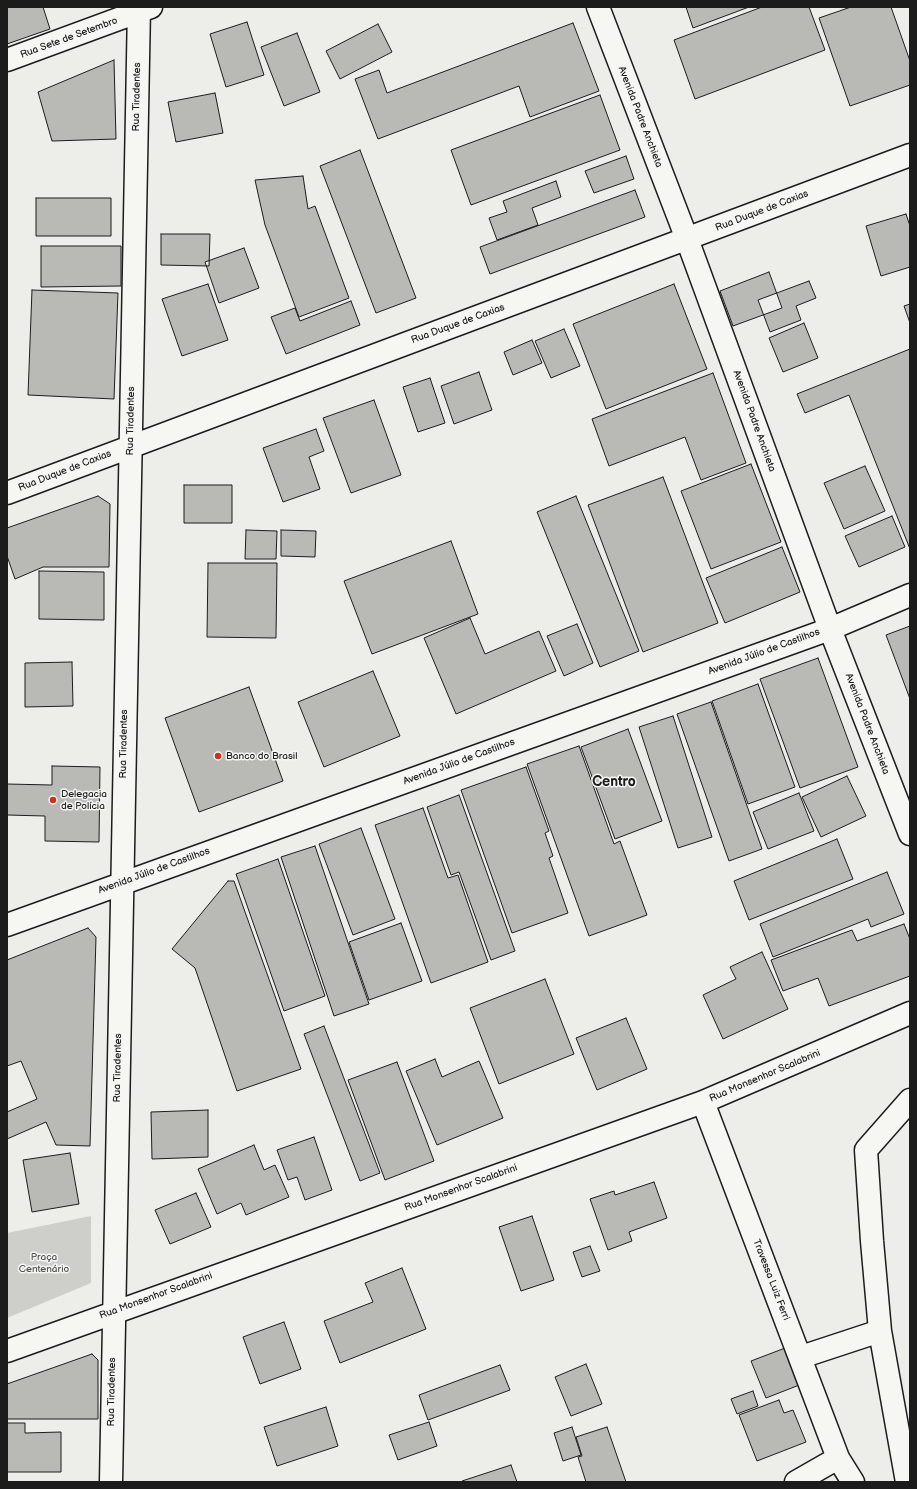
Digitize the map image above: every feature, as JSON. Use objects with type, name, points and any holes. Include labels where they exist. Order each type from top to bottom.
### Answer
[{"type":"street","name":"Avenida Padre Anchieta","points":[[598,7],[687,239],[830,629],[910,834]]},
{"type":"street","name":"Rua Sete de Setembro","points":[[7,60],[143,9]]},
{"type":"street","name":"Rua Tiradentes","points":[[111,1482],[121,883],[143,9]]},
{"type":"street","name":"Rua Duque de Caxias","points":[[7,493],[910,155]]},
{"type":"street","name":"Avenida Júlio de Castilhos","points":[[7,925],[830,629],[910,595]]},
{"type":"street","name":"Rua Monsenhor Scalabrini","points":[[7,1351],[114,1311],[703,1102],[910,1013]]},
{"type":"street","points":[[907,1482],[880,1331],[866,1150],[910,1100]]},
{"type":"street","name":"Travessa Luiz Ferri","points":[[703,1102],[801,1357],[838,1458],[853,1482]]},
{"type":"street","points":[[801,1357],[880,1331]]},
{"type":"street","points":[[796,1482],[838,1458]]},
{"type":"green space","name":"Praça Centenário","points":[[91,1216],[91,1283],[7,1318],[7,1233]]},
{"type":"building","points":[[7,7],[43,7],[50,29],[7,44]]},
{"type":"building","points":[[686,7],[749,7],[693,28]]},
{"type":"building","points":[[762,7],[809,7],[825,50],[695,99],[674,40]]},
{"type":"building","points":[[851,7],[891,7],[910,61],[910,85],[850,106],[819,18]]},
{"type":"building","points":[[247,22],[264,75],[226,87],[210,34]]},
{"type":"building","points":[[573,23],[599,91],[530,117],[519,86],[378,139],[355,79],[379,70],[387,93]]},
{"type":"building","points":[[378,24],[392,52],[340,79],[326,51]]},
{"type":"building","points":[[297,33],[320,92],[284,106],[261,47]]},
{"type":"building","points":[[114,60],[116,139],[52,141],[38,92]]},
{"type":"building","points":[[215,93],[223,133],[176,142],[168,102]]},
{"type":"building","points":[[600,95],[620,150],[471,205],[451,150]]},
{"type":"building","points":[[360,150],[416,298],[376,313],[320,166]]},
{"type":"building","points":[[626,156],[634,179],[594,193],[585,171]]},
{"type":"building","points":[[303,176],[308,209],[315,206],[349,298],[299,317],[265,225],[255,180]]},
{"type":"building","points":[[556,181],[561,197],[532,208],[538,225],[497,240],[489,218],[507,212],[503,201]]},
{"type":"building","points":[[635,190],[645,217],[490,274],[480,247]]},
{"type":"building","points":[[36,198],[111,198],[111,236],[36,236]]},
{"type":"building","points":[[906,214],[910,226],[910,267],[881,276],[866,226]]},
{"type":"building","points":[[161,234],[210,234],[209,266],[161,265]]},
{"type":"building","points":[[41,246],[121,246],[121,286],[41,287]]},
{"type":"building","points":[[244,248],[259,288],[219,303],[205,262]]},
{"type":"building","points":[[769,272],[782,308],[733,326],[720,291]]},
{"type":"building","points":[[809,281],[816,298],[796,306],[801,320],[770,332],[758,300]]},
{"type":"building","points":[[208,284],[228,340],[182,356],[162,299]]},
{"type":"building","points":[[674,284],[707,369],[606,409],[573,324]]},
{"type":"building","points":[[32,290],[118,293],[114,399],[28,395]]},
{"type":"building","points":[[351,301],[360,325],[286,354],[271,317],[295,308],[300,321]]},
{"type":"building","points":[[910,304],[910,323],[904,306]]},
{"type":"building","points":[[804,323],[818,358],[783,372],[769,338]]},
{"type":"building","points":[[564,329],[580,366],[551,378],[535,341]]},
{"type":"building","points":[[532,340],[542,363],[513,375],[504,352]]},
{"type":"building","points":[[910,349],[910,549],[849,395],[805,413],[797,394]]},
{"type":"building","points":[[479,372],[492,410],[454,424],[441,386]]},
{"type":"building","points":[[713,373],[746,463],[701,480],[685,437],[609,466],[592,419]]},
{"type":"building","points":[[430,378],[445,423],[418,432],[403,387]]},
{"type":"building","points":[[374,400],[401,475],[351,493],[323,418]]},
{"type":"building","points":[[316,429],[324,451],[309,457],[320,489],[283,502],[263,448]]},
{"type":"building","points":[[751,464],[781,542],[711,569],[681,491]]},
{"type":"building","points":[[865,466],[885,511],[844,529],[824,483]]},
{"type":"building","points":[[663,477],[718,623],[643,652],[588,505]]},
{"type":"building","points":[[184,485],[232,485],[232,523],[184,523]]},
{"type":"building","points":[[98,496],[110,504],[109,567],[43,567],[15,579],[7,556],[7,528]]},
{"type":"building","points":[[576,496],[639,651],[600,667],[537,512]]},
{"type":"building","points":[[892,516],[905,547],[859,567],[845,536]]},
{"type":"building","points":[[246,530],[277,531],[276,559],[245,559]]},
{"type":"building","points":[[281,530],[316,531],[315,557],[281,556]]},
{"type":"building","points":[[451,541],[478,614],[372,654],[344,581]]},
{"type":"building","points":[[782,547],[800,592],[725,623],[706,578]]},
{"type":"building","points":[[208,563],[277,563],[276,638],[207,637]]},
{"type":"building","points":[[39,571],[104,572],[104,620],[39,619]]},
{"type":"building","points":[[470,618],[485,654],[539,631],[556,671],[456,714],[424,638]]},
{"type":"building","points":[[577,624],[593,663],[564,676],[547,636]]},
{"type":"building","points":[[910,626],[910,699],[886,635]]},
{"type":"building","points":[[818,658],[858,767],[800,788],[760,679]]},
{"type":"building","points":[[72,662],[73,706],[25,707],[25,663]]},
{"type":"building","points":[[373,671],[400,736],[324,767],[298,702]]},
{"type":"building","points":[[758,684],[795,787],[748,804],[712,701]]},
{"type":"building","points":[[249,687],[283,781],[199,812],[165,718]]},
{"type":"building","points":[[711,702],[762,849],[729,861],[677,714]]},
{"type":"building","points":[[673,716],[712,837],[678,848],[639,727]]},
{"type":"building","points":[[628,729],[662,821],[615,839],[581,747]]},
{"type":"building","points":[[579,746],[614,844],[620,841],[647,915],[589,936],[527,764]]},
{"type":"building","name":"Delegacia de Polícia","points":[[52,766],[100,767],[99,842],[45,841],[45,816],[7,815],[7,784],[52,785]]},
{"type":"building","points":[[526,767],[549,831],[545,833],[553,856],[549,858],[568,913],[512,933],[461,790]]},
{"type":"building","points":[[847,776],[866,816],[821,837],[802,797]]},
{"type":"building","points":[[799,793],[814,831],[768,849],[753,812]]},
{"type":"building","points":[[459,795],[515,951],[491,960],[459,872],[451,875],[427,807]]},
{"type":"building","points":[[423,808],[448,878],[458,875],[488,962],[431,983],[375,825]]},
{"type":"building","points":[[361,828],[395,919],[353,935],[319,844]]},
{"type":"building","points":[[837,839],[853,879],[749,920],[734,881]]},
{"type":"building","points":[[315,846],[369,1004],[334,1016],[281,857]]},
{"type":"building","points":[[278,859],[325,996],[284,1011],[236,874]]},
{"type":"building","points":[[887,872],[904,914],[871,927],[868,919],[773,957],[760,924]]},
{"type":"building","points":[[228,881],[234,881],[301,1069],[237,1091],[195,968],[172,949]]},
{"type":"building","points":[[401,923],[422,981],[369,1000],[349,942]]},
{"type":"building","points":[[904,924],[910,939],[910,976],[829,1006],[818,978],[783,991],[771,960],[852,930],[857,941]]},
{"type":"building","points":[[88,928],[96,937],[90,1146],[56,1145],[46,1122],[7,1139],[7,1112],[37,1099],[21,1061],[7,1066],[7,960]]},
{"type":"building","points":[[762,952],[788,1009],[723,1039],[703,995],[736,979],[730,967]]},
{"type":"building","points":[[545,979],[574,1054],[499,1084],[470,1008]]},
{"type":"building","points":[[626,1018],[647,1069],[597,1090],[576,1038]]},
{"type":"building","points":[[324,1026],[380,1173],[360,1181],[304,1034]]},
{"type":"building","points":[[435,1059],[442,1077],[479,1061],[503,1118],[437,1145],[406,1071]]},
{"type":"building","points":[[397,1062],[434,1161],[385,1180],[348,1080]]},
{"type":"building","points":[[208,1110],[208,1157],[152,1159],[151,1112]]},
{"type":"building","points":[[314,1137],[332,1190],[305,1200],[297,1177],[288,1180],[277,1150]]},
{"type":"building","points":[[254,1145],[264,1170],[275,1165],[289,1197],[246,1215],[241,1203],[217,1214],[198,1169]]},
{"type":"building","points":[[70,1153],[79,1204],[32,1212],[23,1160]]},
{"type":"building","points":[[654,1182],[667,1218],[629,1232],[632,1241],[608,1250],[590,1199],[614,1191],[615,1195]]},
{"type":"building","points":[[196,1193],[211,1227],[170,1244],[155,1210]]},
{"type":"building","points":[[532,1216],[554,1280],[521,1291],[499,1227]]},
{"type":"building","points":[[590,1246],[600,1271],[582,1277],[573,1252]]},
{"type":"building","points":[[402,1268],[426,1329],[340,1363],[324,1321],[373,1302],[365,1283]]},
{"type":"building","points":[[284,1322],[301,1369],[260,1384],[243,1337]]},
{"type":"building","points":[[793,1345],[807,1382],[766,1398],[751,1361]]},
{"type":"building","points":[[92,1354],[98,1360],[98,1419],[7,1419],[7,1384]]},
{"type":"building","points":[[586,1364],[602,1404],[571,1416],[555,1377]]},
{"type":"building","points":[[500,1365],[510,1390],[428,1420],[419,1395]]},
{"type":"building","points":[[753,1391],[758,1406],[737,1414],[731,1399]]},
{"type":"building","points":[[779,1400],[784,1413],[793,1410],[806,1442],[757,1461],[739,1415]]},
{"type":"building","points":[[326,1407],[338,1446],[277,1466],[264,1427]]},
{"type":"building","points":[[429,1422],[437,1446],[398,1460],[389,1435]]},
{"type":"building","points":[[7,1423],[25,1423],[25,1433],[61,1432],[61,1472],[7,1472]]},
{"type":"building","points":[[572,1427],[581,1455],[563,1461],[554,1433]]},
{"type":"building","points":[[607,1427],[626,1482],[586,1482],[578,1457],[582,1456],[576,1437]]},
{"type":"building","points":[[511,1465],[517,1482],[462,1482],[462,1481]]},
{"type":"place","name":"Banco do Brasil","points":[[218,756]]},
{"type":"place","name":"Delegacia de Polícia","points":[[53,800]]},
{"type":"district","name":"Centro","points":[[614,782]]}]
